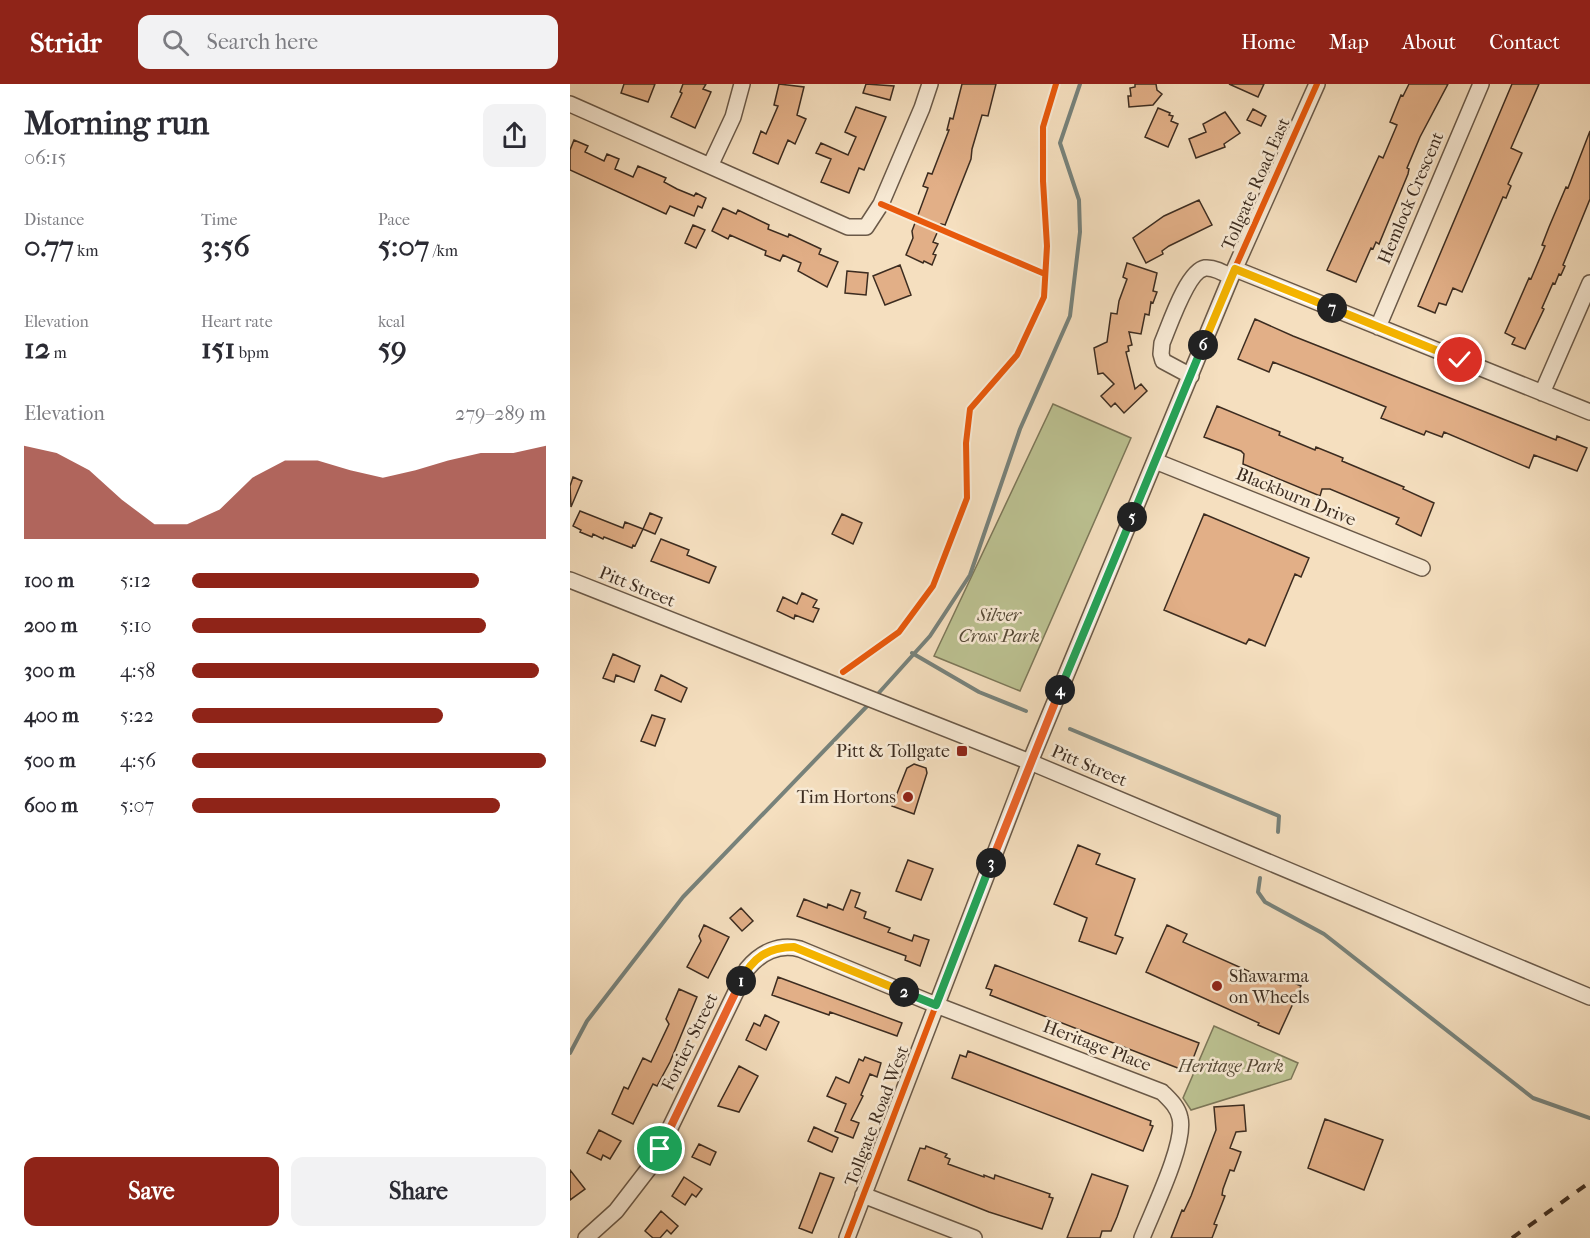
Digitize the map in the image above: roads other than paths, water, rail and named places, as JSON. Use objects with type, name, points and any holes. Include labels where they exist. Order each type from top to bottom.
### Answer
[{"type":"street","points":[[711,164],[732,117],[742,84]]},
{"type":"street","points":[[570,104],[711,164],[848,227],[866,227],[881,204],[930,84]]},
{"type":"street","name":"Tollgate Road East","points":[[1030,762],[1233,273],[1317,84]]},
{"type":"street","name":"Hemlock Crescent","points":[[1378,327],[1481,84]]},
{"type":"street","points":[[1191,376],[1163,361],[1162,343],[1192,276],[1204,268],[1233,273],[1378,327],[1590,412]]},
{"type":"street","points":[[1542,393],[1590,283]]},
{"type":"street","name":"Blackburn Drive","points":[[1155,461],[1422,568]]},
{"type":"street","name":"Pitt Street","points":[[570,580],[890,709],[1030,762],[1590,997]]},
{"type":"street","name":"Tollgate Road West","points":[[847,1238],[1030,762]]},
{"type":"street","name":"Fortier Street","points":[[586,1238],[616,1211],[652,1163],[747,969],[765,952],[780,947],[800,949],[936,1005]]},
{"type":"street","name":"Heritage Place","points":[[936,1005],[1161,1092],[1170,1099],[1181,1120],[1180,1142],[1142,1238]]},
{"type":"street","points":[[863,1195],[975,1238]]},
{"type":"waterway","points":[[876,696],[930,636],[970,575],[1020,429],[1070,316],[1080,232],[1079,200],[1060,143],[1080,84]]},
{"type":"waterway","points":[[912,653],[979,692],[1026,711]]},
{"type":"waterway","points":[[570,1053],[587,1021],[683,897],[871,702]]},
{"type":"waterway","points":[[1070,729],[1279,816],[1278,832]]},
{"type":"waterway","points":[[1260,878],[1258,892],[1265,902],[1324,934],[1533,1098],[1590,1118]]},
{"type":"railway","points":[[1512,1238],[1590,1182]]},
{"type":"place","name":"Pitt & Tollgate","points":[[962,751]]},
{"type":"place","name":"Tim Hortons","points":[[908,797]]},
{"type":"place","name":"Shawarma on Wheels","points":[[1217,986]]},
{"type":"park label","name":"Silver Cross Park","points":[[999,625]]},
{"type":"park label","name":"Heritage Park","points":[[1231,1066]]}]
